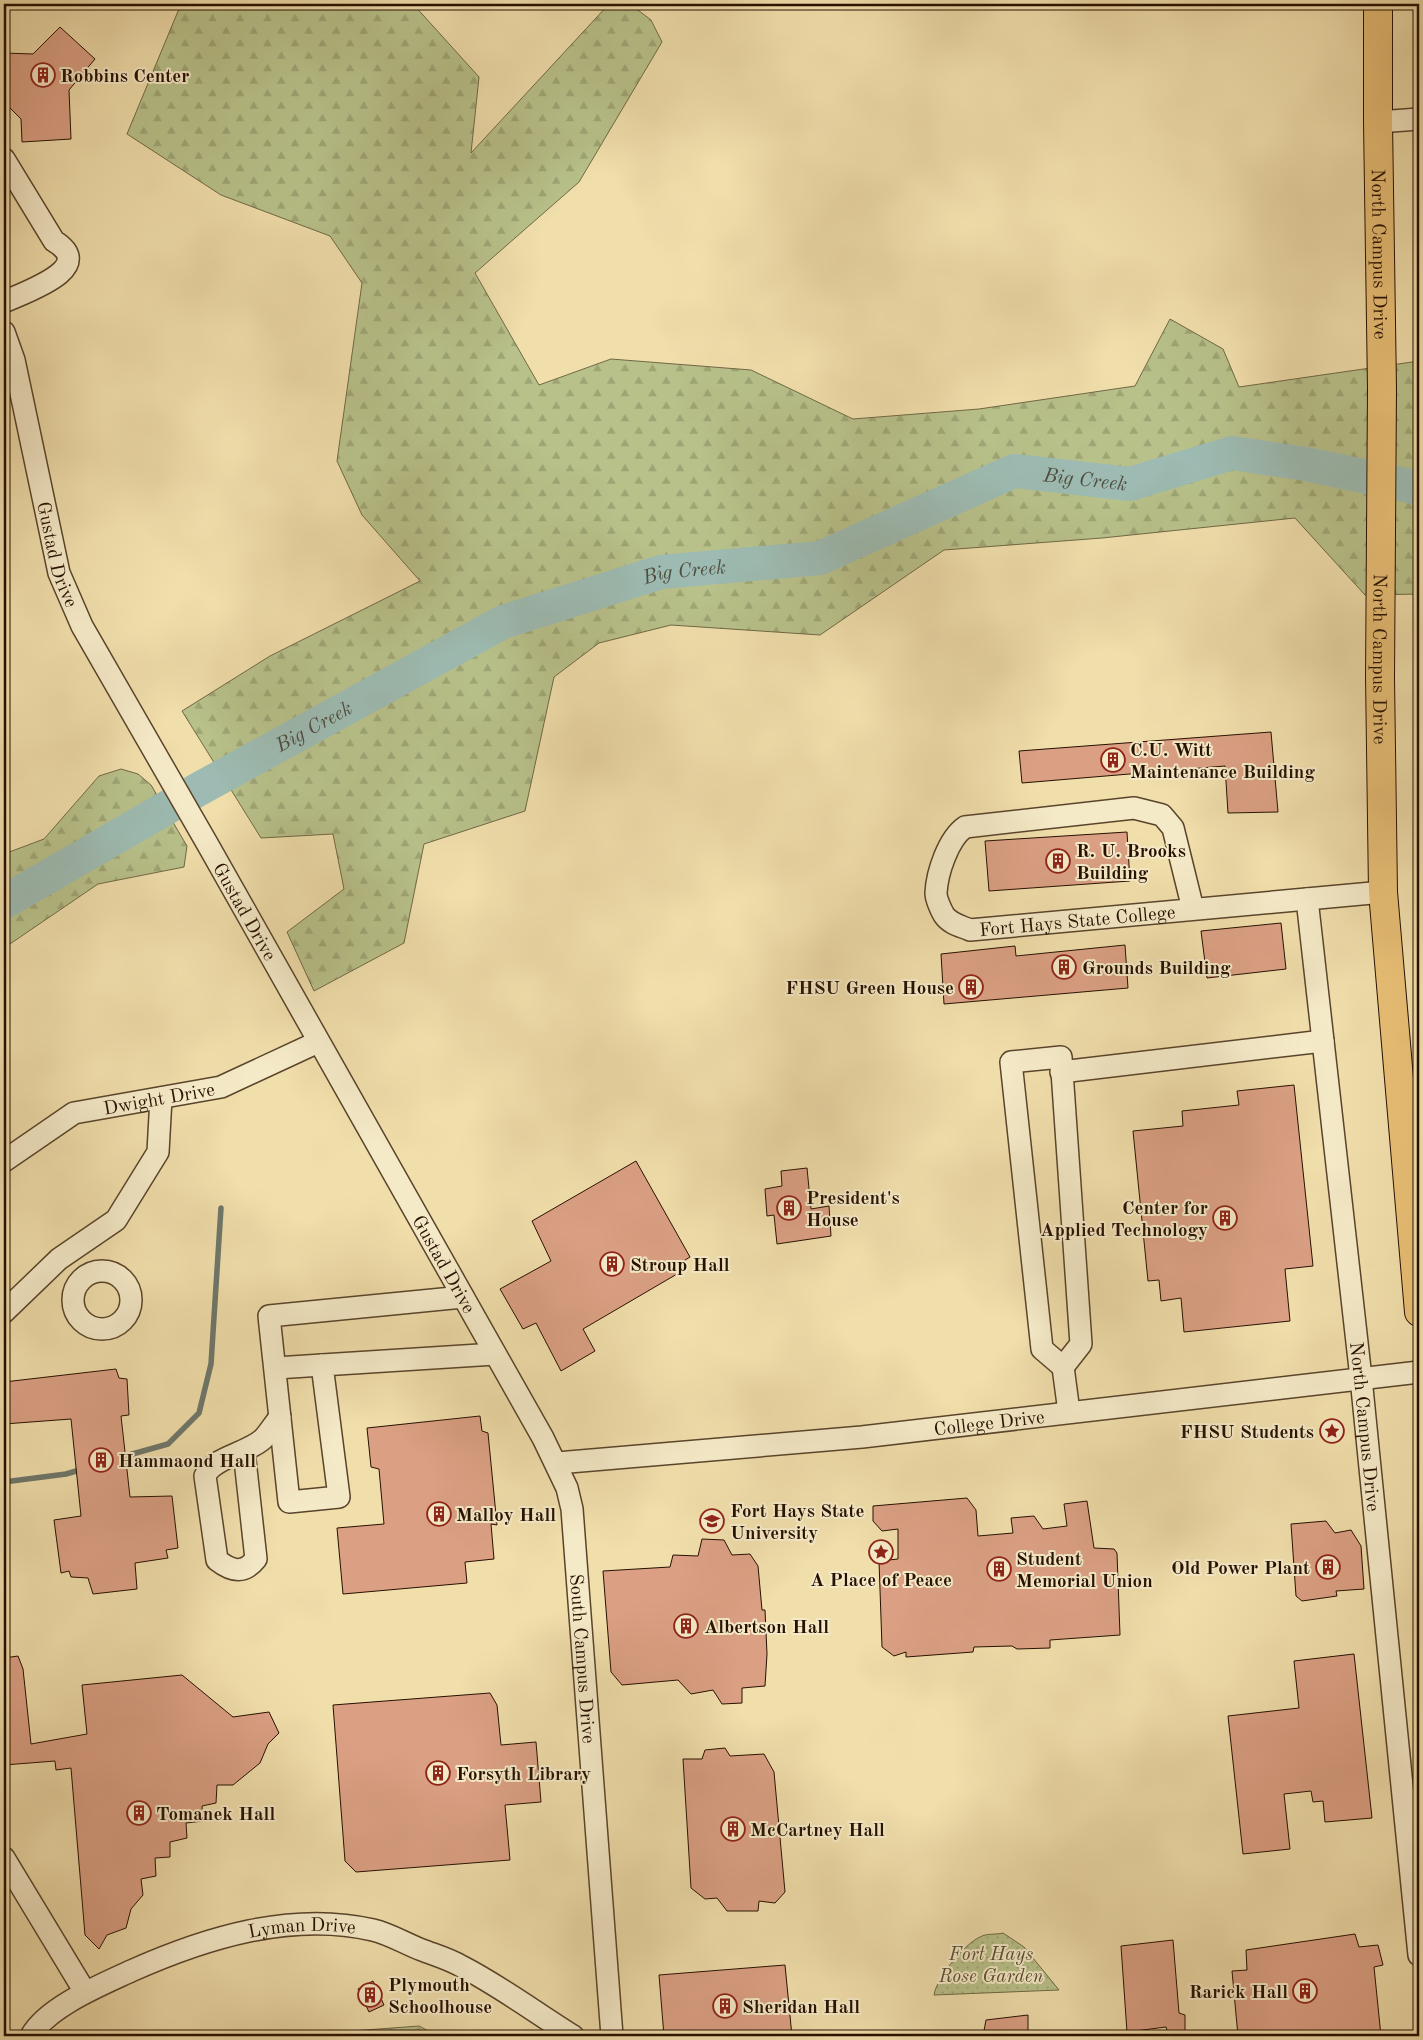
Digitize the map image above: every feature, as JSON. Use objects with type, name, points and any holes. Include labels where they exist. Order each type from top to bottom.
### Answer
[{"type":"main road","name":"North Campus Drive","points":[[1378,4],[1382,389],[1380,677],[1383,892],[1419,1312]]},
{"type":"street","points":[[1378,122],[1419,120]]},
{"type":"street","points":[[4,143],[4,159],[54,241],[66,248],[69,254],[66,267],[54,279],[4,302]]},
{"type":"street","name":"Gustad Drive","points":[[4,332],[14,360],[59,573],[82,626],[557,1463]]},
{"type":"street","name":"Fort Hays State College","points":[[1193,909],[1173,828],[1162,815],[1134,808],[965,827],[958,832],[949,848],[936,895],[944,916],[954,924],[970,930],[1383,892]]},
{"type":"street","name":"North Campus Drive","points":[[1308,899],[1361,1378],[1419,1955]]},
{"type":"street","points":[[1061,1072],[1323,1041]]},
{"type":"street","name":"Dwight Drive","points":[[4,1161],[74,1113],[221,1087],[318,1042]]},
{"type":"street","points":[[1063,1367],[1081,1344],[1061,1057],[1011,1062],[1042,1350],[1063,1367],[1069,1412]]},
{"type":"street","points":[[4,1312],[59,1259],[116,1220],[158,1152],[160,1098]]},
{"type":"street","points":[[97,1232],[99,1271]]},
{"type":"street","points":[[322,1365],[339,1497],[289,1502],[269,1316],[463,1297]]},
{"type":"street","points":[[276,1368],[495,1354]]},
{"type":"street","name":"College Drive","points":[[557,1463],[862,1437],[1419,1372]]},
{"type":"street","points":[[244,1451],[256,1559],[250,1567],[238,1571],[227,1568],[217,1560],[205,1476],[207,1470],[214,1464],[244,1451],[263,1439],[280,1417]]},
{"type":"street","name":"South Campus Drive","points":[[557,1463],[567,1488],[572,1509],[612,2036]]},
{"type":"street","points":[[4,1858],[86,1992]]},
{"type":"street","name":"Lyman Drive","points":[[31,2036],[58,2009],[86,1992],[163,1957],[214,1938],[268,1927],[320,1924],[373,1930],[460,1965],[573,2036]]},
{"type":"green space","points":[[181,4],[413,4],[479,77],[471,153],[609,4],[630,4],[651,20],[662,42],[579,182],[475,273],[539,385],[611,359],[751,370],[853,419],[979,409],[1135,386],[1170,319],[1223,349],[1239,387],[1419,361],[1419,594],[1365,595],[1295,518],[1102,538],[944,550],[820,635],[671,625],[599,643],[554,677],[525,811],[424,844],[404,943],[314,991],[287,932],[344,889],[333,834],[261,838],[182,711],[270,656],[420,581],[362,515],[337,461],[362,283],[330,236],[221,195],[127,134]]},
{"type":"green space","points":[[121,769],[138,774],[151,785],[187,846],[184,867],[98,884],[4,948],[4,854],[44,839],[99,776]]},
{"type":"green space","name":"Fort Hays Rose Garden","points":[[1003,1933],[1024,1947],[1059,1990],[934,1995],[945,1971],[966,1947],[983,1936]]},
{"type":"green space","points":[[419,2026],[438,2036],[284,2036]]},
{"type":"building","name":"Robbins Center","points":[[60,27],[95,59],[69,90],[71,139],[22,142],[21,119],[4,102],[4,53],[33,54]]},
{"type":"building","points":[[1271,732],[1278,812],[1228,813],[1225,766],[1022,783],[1019,751]]},
{"type":"building","name":"R. U. Brooks Building","points":[[1127,832],[1130,881],[989,891],[985,841]]},
{"type":"building","points":[[1281,923],[1286,969],[1207,978],[1201,931]]},
{"type":"building","name":"Grounds Building","points":[[1125,945],[1128,988],[944,1004],[941,954],[1015,946],[1016,956]]},
{"type":"building","name":"Center for Applied Technology","points":[[1294,1085],[1313,1266],[1285,1269],[1290,1321],[1184,1332],[1181,1298],[1161,1301],[1159,1280],[1148,1281],[1133,1131],[1183,1126],[1182,1111],[1239,1105],[1237,1091]]},
{"type":"building","name":"Stroup Hall","points":[[636,1161],[690,1257],[674,1267],[677,1274],[583,1329],[595,1351],[561,1371],[536,1323],[523,1329],[500,1289],[551,1261],[532,1221]]},
{"type":"building","name":"President's House","points":[[807,1168],[811,1209],[829,1206],[831,1236],[777,1244],[774,1215],[767,1216],[765,1189],[782,1186],[781,1171]]},
{"type":"building","name":"Hammaond Hall","points":[[116,1369],[119,1378],[127,1379],[129,1415],[121,1416],[130,1497],[172,1496],[178,1548],[166,1550],[168,1558],[135,1563],[137,1589],[93,1594],[88,1578],[71,1577],[69,1571],[61,1573],[54,1520],[81,1516],[71,1419],[4,1424],[4,1382]]},
{"type":"building","name":"Malloy Hall","points":[[480,1416],[482,1431],[488,1433],[493,1484],[497,1525],[491,1524],[494,1559],[465,1562],[467,1583],[343,1594],[337,1528],[384,1524],[379,1469],[371,1467],[367,1428]]},
{"type":"building","name":"Student Memorial Union","points":[[967,1498],[976,1510],[978,1536],[1013,1533],[1011,1518],[1034,1516],[1043,1529],[1067,1526],[1064,1504],[1087,1501],[1094,1548],[1114,1549],[1117,1553],[1120,1635],[1050,1640],[1050,1648],[974,1647],[973,1652],[906,1657],[906,1652],[894,1656],[882,1647],[879,1561],[898,1559],[898,1529],[882,1531],[873,1521],[873,1506]]},
{"type":"building","name":"Old Power Plant","points":[[1326,1521],[1335,1533],[1351,1530],[1361,1546],[1364,1589],[1336,1591],[1337,1596],[1302,1601],[1296,1596],[1291,1524]]},
{"type":"building","name":"Albertson Hall","points":[[702,1539],[724,1540],[732,1555],[750,1554],[758,1566],[762,1610],[765,1610],[767,1654],[765,1686],[742,1688],[742,1703],[722,1704],[713,1690],[691,1694],[678,1680],[622,1685],[611,1672],[603,1571],[670,1567],[673,1555],[698,1556]]},
{"type":"building","points":[[1354,1654],[1372,1818],[1325,1822],[1323,1801],[1313,1802],[1311,1791],[1284,1794],[1290,1849],[1243,1854],[1228,1716],[1299,1708],[1294,1661]]},
{"type":"building","name":"Tomanek Hall","points":[[18,1656],[23,1669],[31,1744],[87,1734],[82,1685],[182,1675],[233,1717],[269,1712],[279,1733],[268,1744],[260,1763],[233,1785],[217,1785],[216,1803],[202,1806],[203,1821],[186,1823],[187,1838],[170,1842],[170,1857],[155,1858],[156,1876],[141,1879],[143,1895],[131,1909],[126,1928],[107,1935],[99,1949],[85,1935],[71,1768],[56,1770],[55,1761],[4,1765],[4,1658]]},
{"type":"building","name":"Forsyth Library","points":[[490,1693],[497,1705],[501,1745],[536,1742],[541,1802],[505,1805],[510,1860],[356,1872],[345,1861],[333,1705]]},
{"type":"building","name":"McCartney Hall","points":[[725,1748],[730,1756],[764,1754],[774,1772],[785,1892],[775,1903],[759,1901],[758,1911],[727,1911],[717,1898],[705,1899],[691,1888],[683,1759],[702,1759],[705,1750]]},
{"type":"building","name":"Rarick Hall","points":[[1355,1934],[1359,1947],[1378,1945],[1383,1965],[1374,1967],[1381,2036],[1238,2036],[1232,1971],[1247,1970],[1246,1950]]},
{"type":"building","points":[[1173,1940],[1179,2013],[1185,2015],[1185,2033],[1168,2034],[1166,2027],[1127,2032],[1121,1946]]},
{"type":"building","name":"Sheridan Hall","points":[[785,1965],[792,2036],[664,2036],[659,1975]]},
{"type":"building","name":"Plymouth Schoolhouse","points":[[373,1981],[384,2005],[369,2012],[358,1989]]},
{"type":"building","points":[[1028,2015],[1028,2036],[983,2036],[986,2020]]},
{"type":"waterway","name":"Big Creek","points":[[4,902],[199,789],[503,622],[661,572],[820,558],[1014,471],[1130,484],[1232,453],[1306,464],[1419,488]]},
{"type":"waterway","points":[[118,1458],[168,1444],[199,1413],[211,1364],[221,1208]]},
{"type":"waterway","points":[[4,1482],[66,1474],[83,1469]]},
{"type":"place","name":"Robbins Center","points":[[43,75]]},
{"type":"place","name":"C.U. Witt Maintenance Building","points":[[1113,760]]},
{"type":"place","name":"R. U. Brooks Building","points":[[1058,861]]},
{"type":"place","name":"Grounds Building","points":[[1064,967]]},
{"type":"place","name":"FHSU Green House","points":[[971,987]]},
{"type":"place","name":"President's House","points":[[789,1208]]},
{"type":"place","name":"Center for Applied Technology","points":[[1225,1218]]},
{"type":"place","name":"Stroup Hall","points":[[612,1264]]},
{"type":"place","name":"FHSU Students","points":[[1332,1431]]},
{"type":"place","name":"Hammaond Hall","points":[[101,1460]]},
{"type":"place","name":"Malloy Hall","points":[[439,1514]]},
{"type":"place","name":"Fort Hays State University","points":[[712,1521]]},
{"type":"place","name":"A Place of Peace","points":[[881,1552]]},
{"type":"place","name":"Old Power Plant","points":[[1328,1567]]},
{"type":"place","name":"Student Memorial Union","points":[[999,1569]]},
{"type":"place","name":"Albertson Hall","points":[[686,1626]]},
{"type":"place","name":"Forsyth Library","points":[[438,1773]]},
{"type":"place","name":"Tomanek Hall","points":[[139,1813]]},
{"type":"place","name":"McCartney Hall","points":[[733,1829]]},
{"type":"place","name":"Rarick Hall","points":[[1305,1991]]},
{"type":"place","name":"Plymouth Schoolhouse","points":[[370,1995]]},
{"type":"place","name":"Sheridan Hall","points":[[725,2006]]}]
